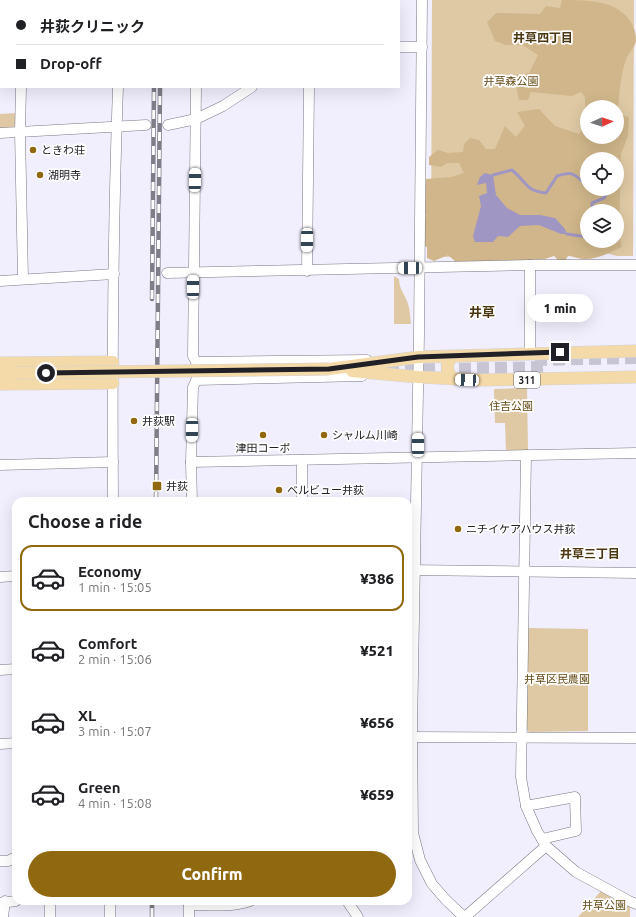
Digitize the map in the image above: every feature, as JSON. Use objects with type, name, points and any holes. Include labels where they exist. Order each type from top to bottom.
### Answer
[{"type":"main road","name":"311","points":[[329,369],[418,357],[636,351]]},
{"type":"main road","points":[[453,356],[446,366],[448,373],[454,379]]},
{"type":"main road","points":[[0,363],[112,362]]},
{"type":"main road","name":"311","points":[[0,373],[329,369],[454,379],[522,380],[636,377]]},
{"type":"main road","points":[[0,384],[112,382]]},
{"type":"street","points":[[412,551],[417,458],[422,0]]},
{"type":"street","points":[[400,48],[422,47]]},
{"type":"street","points":[[21,88],[20,132],[23,279]]},
{"type":"street","points":[[113,497],[112,362],[118,88]]},
{"type":"street","points":[[192,497],[191,462],[193,387],[197,380],[197,362],[193,356],[196,88]]},
{"type":"street","points":[[168,125],[196,119],[223,106],[250,88]]},
{"type":"street","points":[[307,270],[309,88]]},
{"type":"street","points":[[0,133],[117,127],[146,124]]},
{"type":"street","points":[[530,265],[530,353]]},
{"type":"street","points":[[167,273],[530,265],[636,265]]},
{"type":"street","points":[[0,281],[114,274]]},
{"type":"street","points":[[197,362],[402,360]]},
{"type":"street","points":[[197,380],[402,375]]},
{"type":"street","points":[[191,462],[636,453]]},
{"type":"street","points":[[526,455],[521,738],[521,777],[526,806],[544,843],[576,872],[622,898],[636,904]]},
{"type":"street","points":[[302,460],[302,497]]},
{"type":"street","points":[[0,465],[113,462]]},
{"type":"street","points":[[412,570],[636,573]]},
{"type":"street","points":[[0,577],[12,576]]},
{"type":"street","points":[[0,670],[12,669]]},
{"type":"street","points":[[412,737],[636,738]]},
{"type":"street","points":[[0,744],[12,743]]},
{"type":"street","points":[[412,839],[432,884],[464,917],[544,843],[576,831],[575,797],[526,806]]},
{"type":"street","points":[[0,861],[8,861],[12,859]]},
{"type":"street","points":[[3,902],[3,917]]},
{"type":"street","points":[[50,905],[50,917]]},
{"type":"street","points":[[110,905],[110,917]]},
{"type":"street","points":[[189,905],[189,917]]},
{"type":"street","points":[[216,905],[239,905]]},
{"type":"street","points":[[350,905],[358,917]]},
{"type":"green space","name":"井草森公園","points":[[432,0],[634,0],[633,256],[617,256],[606,253],[438,257],[431,253]]},
{"type":"green space","points":[[16,113],[17,124],[11,128],[0,129],[0,114]]},
{"type":"green space","points":[[394,276],[399,279],[401,289],[406,298],[410,312],[411,324],[394,324]]},
{"type":"green space","name":"住吉公園","points":[[527,388],[528,451],[506,452],[505,423],[495,423],[494,389]]},
{"type":"green space","name":"井草区民農園","points":[[528,628],[588,629],[588,731],[529,732],[526,728]]},
{"type":"green space","name":"井草公園","points":[[601,891],[630,907],[630,917],[578,917]]},
{"type":"shaded area","points":[[562,0],[592,1],[611,6],[626,16],[632,24],[636,41],[627,57],[620,85],[619,100],[585,100],[585,97],[581,92],[572,96],[531,92],[528,100],[519,100],[514,75],[529,73],[538,55],[523,45],[506,45],[495,41],[487,22],[496,13],[540,14],[546,6],[560,8]]},
{"type":"shaded area","points":[[539,109],[555,126],[579,134],[580,133],[580,144],[624,144],[624,116],[629,117],[628,136],[622,152],[580,152],[580,196],[620,196],[620,204],[580,204],[580,248],[620,248],[588,259],[568,256],[565,261],[559,261],[554,256],[545,259],[457,263],[448,255],[434,261],[427,258],[427,247],[422,245],[421,230],[426,215],[422,209],[426,179],[452,177],[464,173],[459,163],[447,163],[441,167],[429,165],[429,157],[438,150],[448,153],[463,152],[464,144],[470,138],[479,140],[486,149],[495,149],[505,126],[516,137],[525,126],[517,112]]},
{"type":"shaded area","points":[[485,173],[493,175],[496,195],[507,208],[520,215],[540,215],[555,218],[565,229],[567,234],[561,234],[539,225],[520,226],[508,237],[498,236],[493,242],[475,242],[473,236],[481,206],[479,196],[487,193],[486,183],[477,185],[480,177]]},
{"type":"waterway","points":[[493,175],[512,170],[530,188],[546,193],[557,176],[571,174],[580,179]]},
{"type":"waterway","points":[[592,204],[605,196]]},
{"type":"waterway","points":[[567,234],[580,236]]},
{"type":"tunnel","points":[[535,360],[636,358]]},
{"type":"tunnel","points":[[387,370],[547,367]]},
{"type":"railway","points":[[152,299],[154,88]]},
{"type":"railway","points":[[156,497],[160,88]]},
{"type":"railway","points":[[152,905],[152,917]]},
{"type":"place","name":"ときわ荘","points":[[33,150]]},
{"type":"place","name":"湖明寺","points":[[40,175]]},
{"type":"place","name":"井荻駅","points":[[134,421]]},
{"type":"place","name":"津田コーポ","points":[[263,435]]},
{"type":"place","name":"シャルム川崎","points":[[324,435]]},
{"type":"place","name":"井荻","points":[[157,486]]},
{"type":"place","name":"ベルビュー井荻","points":[[279,490]]},
{"type":"place","name":"ニチイケアハウス井荻","points":[[458,529]]},
{"type":"district","name":"井草四丁目","points":[[543,38]]},
{"type":"district","name":"井草","points":[[482,312]]},
{"type":"district","name":"井草三丁目","points":[[590,554]]},
{"type":"route","points":[[46,373],[329,369],[418,357],[560,352]]}]
